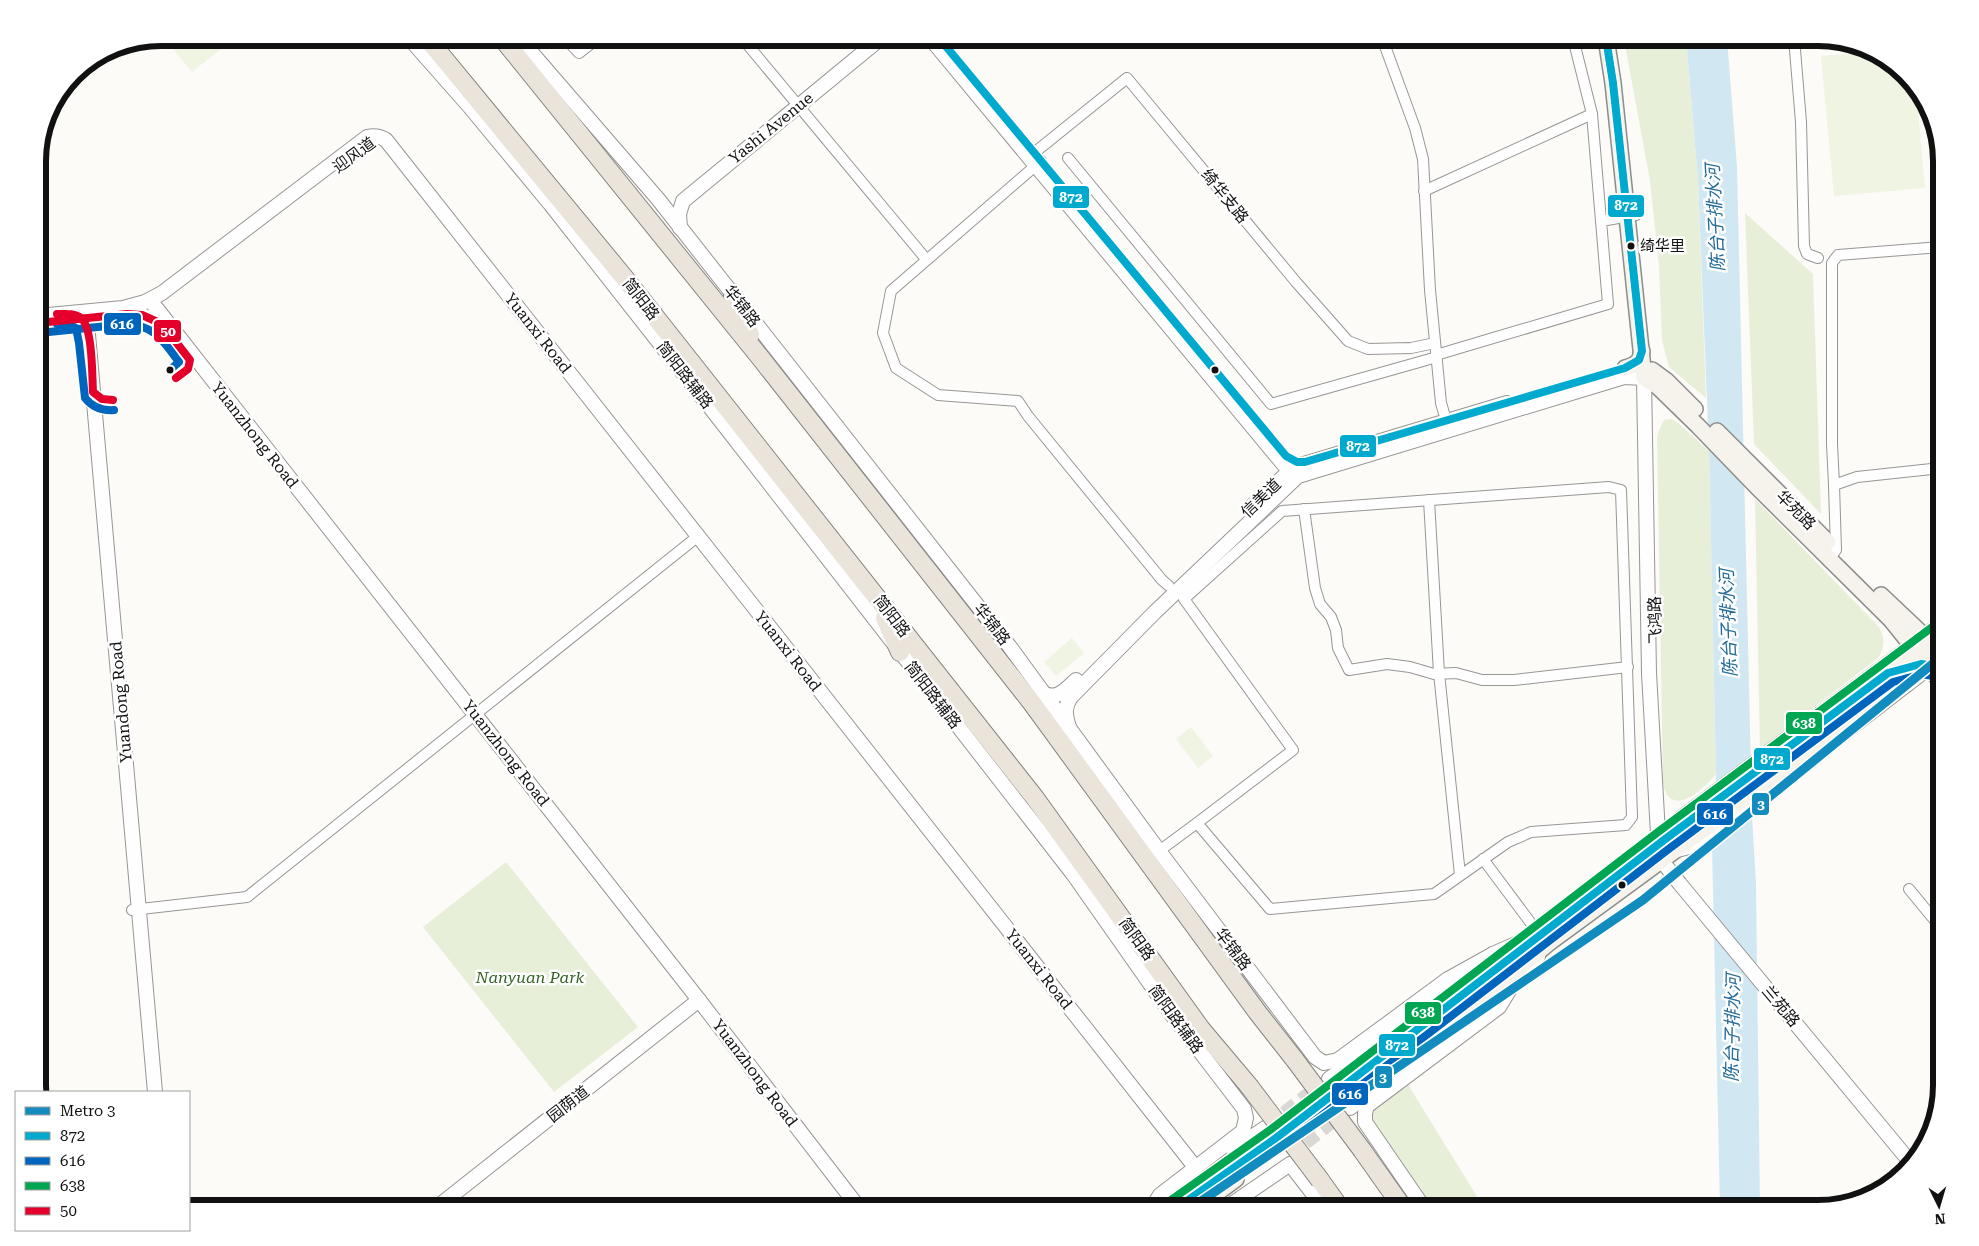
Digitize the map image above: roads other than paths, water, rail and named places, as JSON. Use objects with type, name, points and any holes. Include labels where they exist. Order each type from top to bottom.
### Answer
[{"type":"highway","name":"简阳路","points":[[434,46],[623,276],[1035,798],[1201,1029],[1248,1086],[1334,1200]]},
{"type":"highway","points":[[509,46],[760,356],[1032,702],[1258,1013],[1295,1060],[1397,1200]]},
{"type":"highway","points":[[733,295],[760,356]]},
{"type":"highway","points":[[875,594],[900,652]]},
{"type":"main road","points":[[1607,46],[1650,341],[1648,375]]},
{"type":"main road","points":[[1616,46],[1625,95],[1642,351],[1648,375]]},
{"type":"main road","points":[[1625,368],[1640,361],[1642,351]]},
{"type":"main road","name":"华苑路","points":[[1648,375],[1698,419],[1833,554],[1901,614],[1930,655]]},
{"type":"main road","points":[[1662,850],[1708,834],[1757,780],[1892,678],[1930,655]]},
{"type":"main road","points":[[1339,1095],[1544,936],[1662,850],[1704,805],[1757,780]]},
{"type":"main road","points":[[1191,1200],[1280,1146]]},
{"type":"main road","points":[[1208,1200],[1280,1146]]},
{"type":"street","name":"简阳路辅路","points":[[416,46],[470,106],[551,205],[1073,874],[1172,1014],[1244,1109],[1246,1118],[1243,1131],[1195,1166],[1160,1195],[1157,1200]]},
{"type":"street","name":"华锦路","points":[[526,46],[658,199],[1010,647],[1159,851],[1315,1057],[1324,1063],[1338,1060],[1448,979],[1493,954]]},
{"type":"street","points":[[573,46],[579,53],[588,46]]},
{"type":"street","points":[[749,46],[926,259]]},
{"type":"street","name":"Yashi Avenue","points":[[680,228],[678,214],[683,201],[864,46]]},
{"type":"street","name":"Yashi Avenue","points":[[658,199],[668,202],[680,197],[871,46]]},
{"type":"street","points":[[937,46],[1035,159],[1292,467]]},
{"type":"street","points":[[945,46],[1035,159]]},
{"type":"street","points":[[1385,46],[1415,128],[1423,159],[1441,403],[1447,425]]},
{"type":"street","points":[[1068,158],[1271,404],[1608,304],[1592,114],[1575,46]]},
{"type":"street","points":[[1795,46],[1801,122],[1804,246],[1808,254],[1818,258]]},
{"type":"street","name":"绮华支路","points":[[1035,159],[1127,78],[1296,282],[1348,341],[1368,349],[1412,348],[1436,343]]},
{"type":"street","points":[[1424,191],[1592,114]]},
{"type":"street","name":"迎风道","points":[[46,315],[126,314],[150,304],[372,140],[380,137]]},
{"type":"street","name":"Yuanxi Road","points":[[380,137],[392,145],[698,538],[1195,1166]]},
{"type":"street","points":[[1035,159],[891,291],[883,333],[896,368],[938,395],[1018,401],[1073,473],[1169,586]]},
{"type":"street","points":[[551,205],[623,276]]},
{"type":"street","points":[[1601,220],[1632,216]]},
{"type":"street","points":[[1833,554],[1832,263],[1838,255],[1933,248]]},
{"type":"street","name":"迎风道","points":[[46,321],[150,304]]},
{"type":"street","name":"Yuanzhong Road","points":[[150,304],[162,324],[853,1200]]},
{"type":"street","name":"Yuanzhong Road","points":[[150,304],[472,716]]},
{"type":"street","points":[[126,314],[142,315],[162,324]]},
{"type":"street","name":"Yuandong Road","points":[[82,316],[88,336],[135,909],[147,1091]]},
{"type":"street","name":"Yuandong Road","points":[[82,316],[135,909],[155,1091]]},
{"type":"street","name":"信美道","points":[[1068,727],[1066,707],[1071,697],[1155,612],[1292,467],[1447,425],[1625,368],[1648,375]]},
{"type":"street","name":"信美道","points":[[1043,693],[1053,696],[1059,695],[1064,691],[1292,467],[1624,377],[1648,375]]},
{"type":"street","name":"飞鸿路","points":[[1648,375],[1655,674],[1662,850]]},
{"type":"street","points":[[1834,485],[1857,476],[1933,469]]},
{"type":"street","points":[[1159,851],[1293,750],[1184,599],[1282,511],[1608,487],[1622,490],[1632,817],[1626,825],[1531,832],[1508,842],[1434,894],[1270,909],[1197,823]]},
{"type":"street","points":[[1429,500],[1439,674],[1460,875]]},
{"type":"street","points":[[1304,509],[1315,588],[1320,604],[1332,617],[1338,648],[1349,670],[1387,664],[1439,674],[1456,672],[1482,680],[1514,680],[1628,667]]},
{"type":"street","points":[[135,909],[247,897],[698,538]]},
{"type":"street","points":[[947,593],[1010,647]]},
{"type":"street","points":[[1757,780],[1930,655]]},
{"type":"street","points":[[1757,780],[1930,655]]},
{"type":"street","name":"兰苑路","points":[[1662,850],[1711,920],[1907,1155]]},
{"type":"street","points":[[1483,859],[1544,936]]},
{"type":"street","points":[[1909,889],[1933,917]]},
{"type":"street","points":[[1339,1095],[1455,986],[1493,954],[1544,936]]},
{"type":"street","points":[[1339,1095],[1522,978],[1544,936]]},
{"type":"street","points":[[1419,1200],[1365,1122],[1367,1106],[1499,1007],[1513,984]]},
{"type":"street","name":"Yuanzhong Road","points":[[698,1002],[848,1200]]},
{"type":"street","name":"园荫道","points":[[446,1200],[698,1002]]},
{"type":"street","points":[[1240,1200],[1280,1146]]},
{"type":"street","points":[[1169,1200],[1280,1146]]},
{"type":"street","points":[[1224,1200],[1280,1146]]},
{"type":"street","points":[[1280,1146],[1318,1200]]},
{"type":"water","name":"陈台子排水河","points":[[1687,46],[1728,46],[1737,167],[1752,815],[1756,884],[1760,1200],[1720,1200],[1712,847],[1716,774],[1709,451],[1698,181]]},
{"type":"tunnel","points":[[1268,1126],[1324,1082]]},
{"type":"tunnel","points":[[1276,1138],[1332,1094]]},
{"type":"tunnel","points":[[1289,1156],[1345,1111]]},
{"type":"metro line","name":"3","points":[[1203,1200],[1643,900],[1933,664]]},
{"type":"place","name":"绮华里","points":[[1631,246]]},
{"type":"park label","name":"Nanyuan Park","points":[[530,977]]}]
